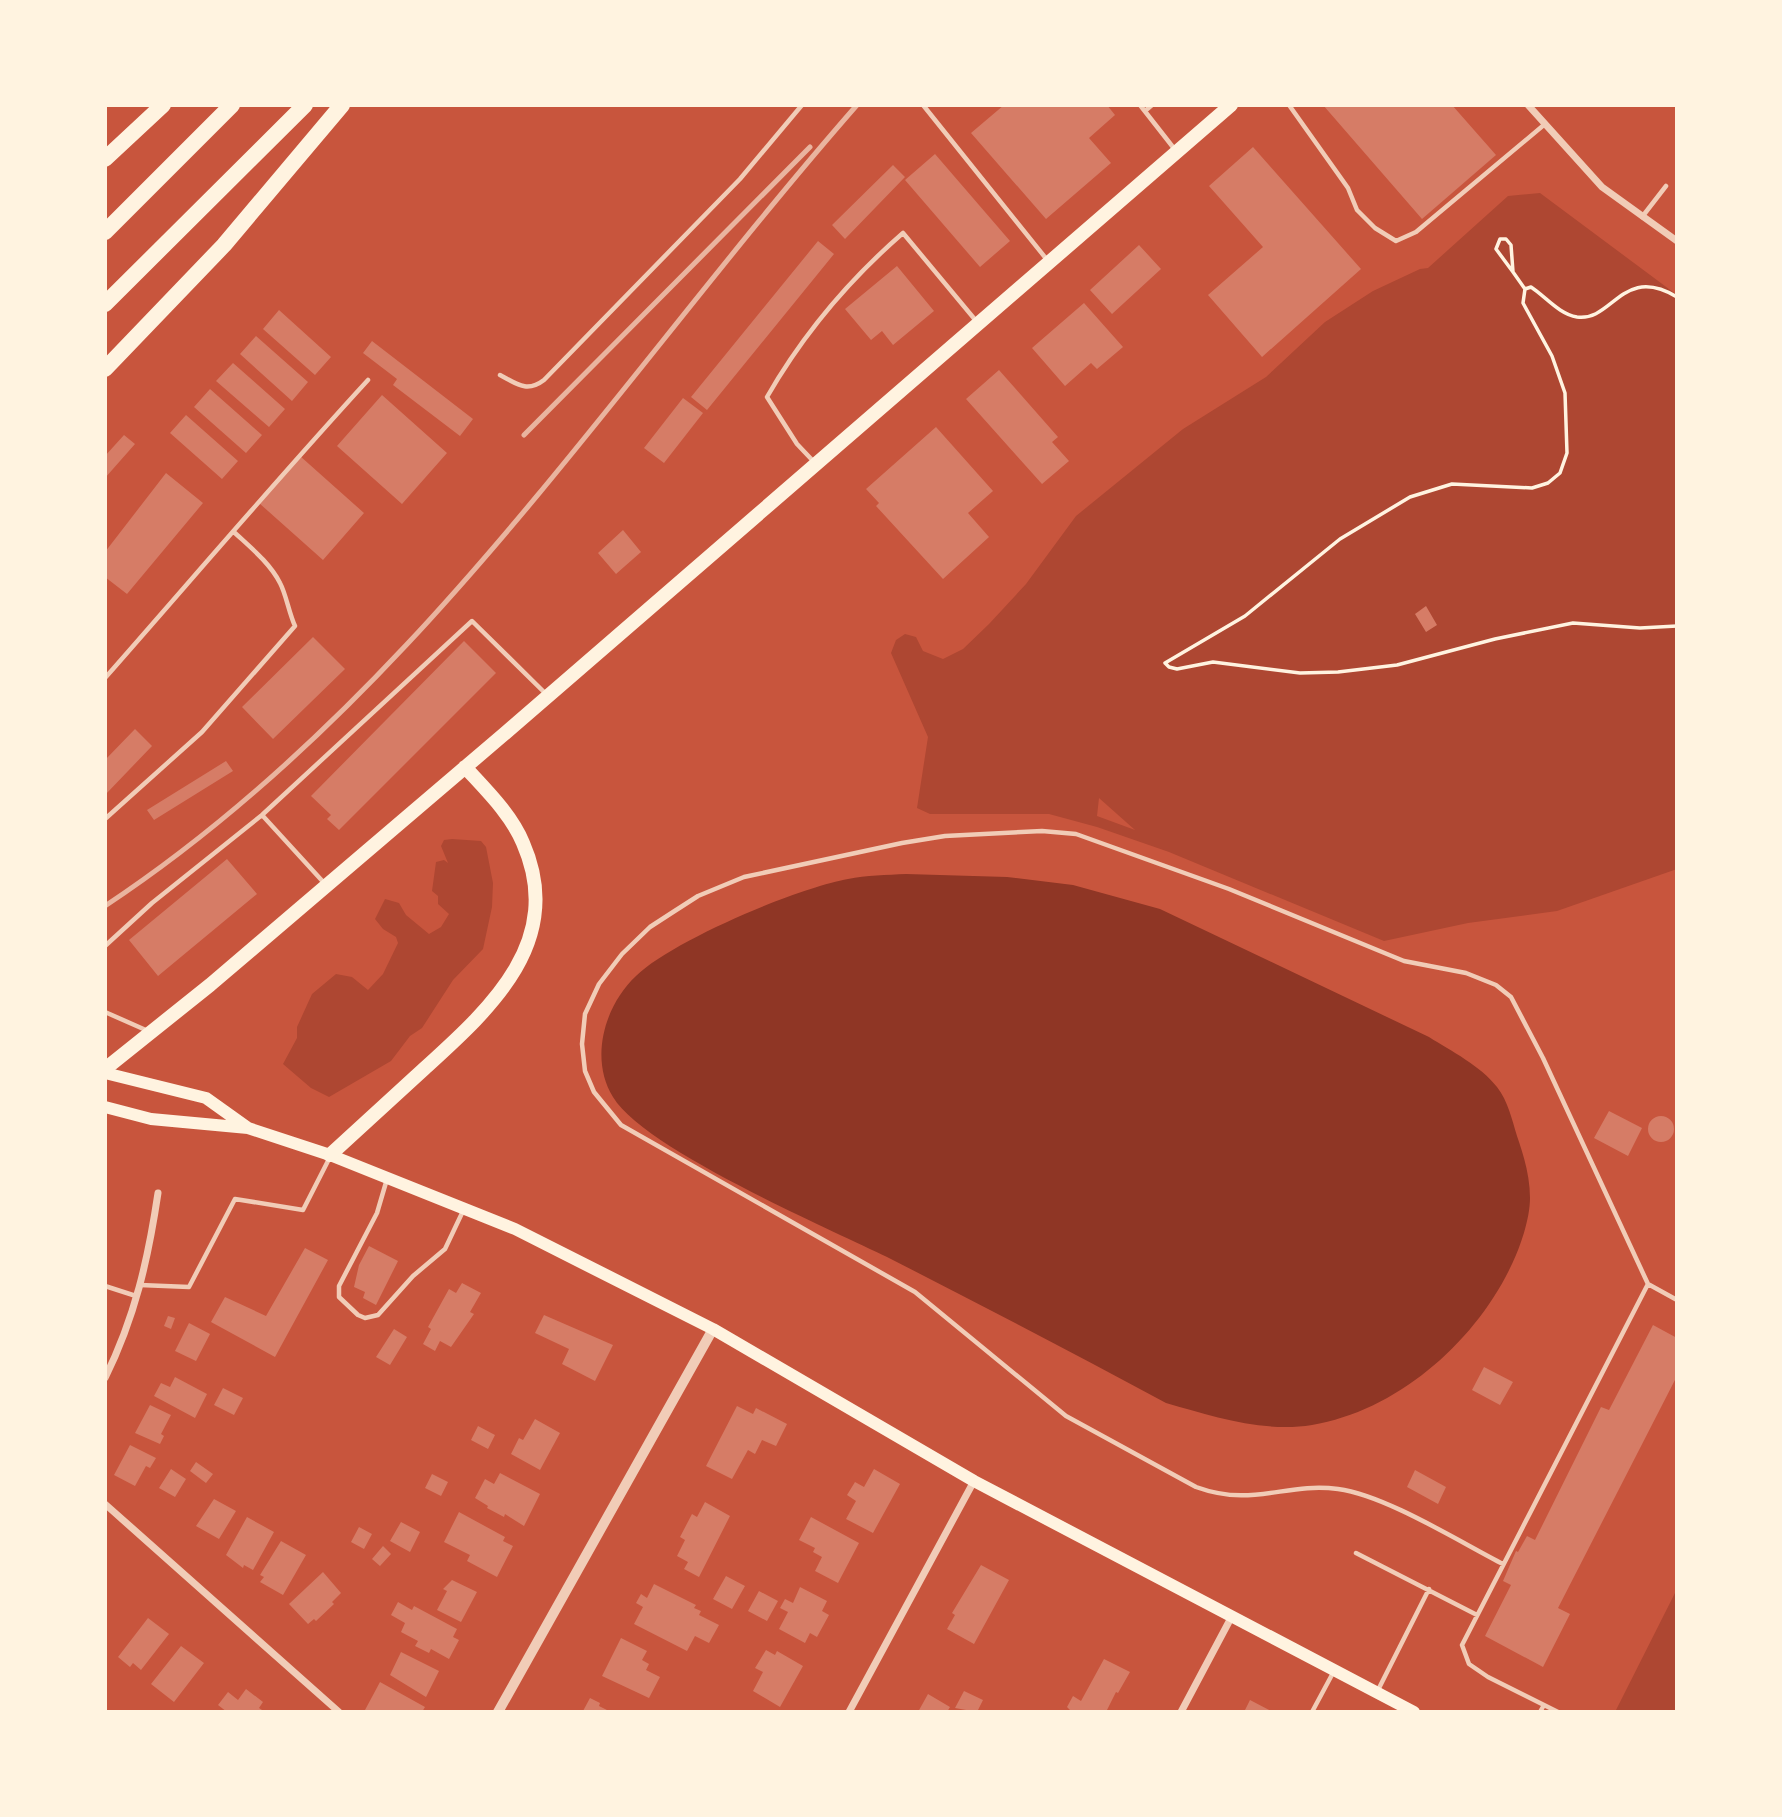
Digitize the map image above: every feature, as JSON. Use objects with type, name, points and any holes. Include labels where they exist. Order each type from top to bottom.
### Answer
[{"type":"highway","points":[[105,159],[163,105]]},
{"type":"highway","points":[[105,232],[232,105]]},
{"type":"highway","points":[[105,304],[305,105]]},
{"type":"highway","points":[[105,369],[224,245],[342,105]]},
{"type":"main road","points":[[105,1071],[465,767],[1231,105]]},
{"type":"main road","points":[[330,1155],[491,1005],[520,963],[529,941],[535,887],[527,853],[502,809],[465,767]]},
{"type":"main road","points":[[105,1071],[206,1098],[248,1128]]},
{"type":"main road","points":[[105,1107],[151,1119],[248,1128],[330,1155],[465,1207],[602,1271],[713,1329],[974,1481],[1414,1712]]},
{"type":"street","points":[[1528,105],[1602,187],[1677,241]]},
{"type":"street","points":[[105,1378],[128,1331],[158,1193]]},
{"type":"street","points":[[498,1712],[713,1329]]},
{"type":"street","points":[[849,1712],[974,1481]]},
{"type":"street","points":[[105,1504],[339,1712]]},
{"type":"street","points":[[1181,1712],[1232,1616]]},
{"type":"lane","points":[[500,375],[524,388],[535,387],[544,380],[730,189],[802,105]]},
{"type":"lane","points":[[923,105],[1049,262]]},
{"type":"lane","points":[[1140,105],[1177,152]]},
{"type":"lane","points":[[1145,111],[1152,105]]},
{"type":"lane","points":[[1290,106],[1348,188],[1357,210],[1375,228],[1396,241],[1416,232],[1545,124]]},
{"type":"lane","points":[[1642,218],[1666,186]]},
{"type":"lane","points":[[816,463],[797,444],[767,397],[780,373],[837,299],[870,262],[903,233],[978,323]]},
{"type":"lane","points":[[105,678],[234,532],[254,504],[368,380]]},
{"type":"lane","points":[[105,819],[202,732],[295,626],[285,604],[281,584],[258,555],[234,532]]},
{"type":"lane","points":[[105,946],[152,903],[262,815],[472,621],[547,695]]},
{"type":"lane","points":[[262,815],[326,885]]},
{"type":"lane","points":[[1503,1564],[1373,1499],[1347,1491],[1311,1489],[1238,1498],[1219,1495],[1196,1487],[1066,1416],[915,1292],[621,1125],[594,1091],[585,1071],[582,1044],[585,1014],[599,984],[622,954],[650,927],[698,896],[744,877],[945,836],[1042,831],[1076,834],[1228,889],[1404,961],[1466,974],[1496,985],[1511,998],[1544,1058],[1648,1284],[1677,1300]]},
{"type":"lane","points":[[105,1012],[152,1032]]},
{"type":"lane","points":[[140,1285],[189,1287],[235,1199],[303,1210],[318,1185],[330,1155]]},
{"type":"lane","points":[[388,1177],[377,1213],[339,1286],[339,1297],[365,1318],[378,1315],[413,1276],[445,1249],[465,1207]]},
{"type":"lane","points":[[1558,1712],[1469,1664],[1462,1645],[1648,1284]]},
{"type":"lane","points":[[105,1286],[137,1297]]},
{"type":"lane","points":[[1356,1553],[1477,1615]]},
{"type":"lane","points":[[1377,1692],[1429,1589]]},
{"type":"lane","points":[[1312,1712],[1335,1670]]},
{"type":"lane","points":[[1540,1712],[1544,1705]]},
{"type":"path","points":[[1513,272],[1511,245],[1506,239],[1500,239],[1496,250],[1525,289],[1523,303],[1552,356],[1565,393],[1567,453],[1560,473],[1548,483],[1532,488],[1452,484],[1410,497],[1340,539],[1245,616],[1165,663],[1177,669],[1213,662],[1300,673],[1338,672],[1397,665],[1495,639],[1573,623],[1640,628],[1677,626]]},
{"type":"path","points":[[1525,289],[1531,287],[1566,314],[1579,318],[1592,315],[1621,294],[1637,288],[1660,289],[1677,297]]},
{"type":"shaded area","points":[[1540,193],[1677,295],[1677,869],[1557,911],[1468,923],[1384,941],[1169,852],[1097,827],[1049,814],[930,814],[917,808],[928,737],[891,653],[896,640],[905,634],[916,637],[923,651],[943,659],[963,649],[1026,584],[1076,516],[1183,429],[1266,377],[1325,322],[1373,291],[1420,269],[1428,268],[1508,196]],"holes":[[[1099,798],[1135,830],[1097,816]]]},
{"type":"shaded area","points":[[444,840],[481,841],[486,847],[493,883],[492,907],[483,949],[453,980],[422,1028],[410,1036],[391,1061],[329,1097],[311,1088],[283,1064],[297,1038],[297,1027],[312,994],[336,974],[352,977],[368,990],[383,974],[398,943],[396,937],[383,929],[375,919],[385,899],[399,903],[406,915],[429,934],[441,927],[449,914],[438,904],[438,896],[432,891],[436,862],[444,860],[448,863],[441,846]]},
{"type":"shaded area","points":[[906,874],[1007,877],[1073,885],[1160,909],[1429,1037],[1474,1066],[1497,1087],[1507,1104],[1526,1167],[1530,1198],[1526,1227],[1516,1255],[1482,1314],[1435,1365],[1377,1404],[1345,1417],[1294,1427],[1256,1425],[1219,1418],[1166,1403],[887,1257],[697,1163],[631,1118],[613,1097],[602,1066],[604,1033],[616,1002],[625,988],[653,962],[705,932],[798,893],[855,878]]},
{"type":"shaded area","points":[[1677,1589],[1677,1712],[1615,1712]]},
{"type":"building","points":[[1004,105],[1107,105],[1115,115],[1089,138],[1111,163],[1046,219],[971,133]]},
{"type":"building","points":[[1323,105],[1452,105],[1496,155],[1422,219]]},
{"type":"building","points":[[1253,147],[1361,269],[1262,357],[1208,295],[1263,247],[1209,186]]},
{"type":"building","points":[[935,154],[1010,241],[980,267],[905,180]]},
{"type":"building","points":[[893,165],[905,177],[845,239],[832,225]]},
{"type":"building","points":[[818,241],[834,254],[707,410],[691,397]]},
{"type":"building","points":[[1139,245],[1161,269],[1112,314],[1090,290]]},
{"type":"building","points":[[897,266],[934,311],[893,345],[882,331],[871,340],[845,309]]},
{"type":"building","points":[[1084,303],[1123,347],[1097,369],[1091,363],[1065,386],[1032,348]]},
{"type":"building","points":[[279,310],[331,357],[315,375],[263,329]]},
{"type":"building","points":[[256,336],[308,382],[292,401],[240,354]]},
{"type":"building","points":[[372,341],[473,419],[460,436],[393,385],[397,379],[363,353]]},
{"type":"building","points":[[233,363],[285,409],[269,427],[216,381]]},
{"type":"building","points":[[999,370],[1058,437],[1052,442],[1069,461],[1042,484],[966,399]]},
{"type":"building","points":[[210,389],[262,435],[246,453],[194,407]]},
{"type":"building","points":[[382,395],[447,453],[402,504],[337,446]]},
{"type":"building","points":[[683,398],[703,413],[664,463],[644,448]]},
{"type":"building","points":[[186,415],[238,461],[222,479],[170,433]]},
{"type":"building","points":[[936,427],[993,491],[968,513],[989,537],[943,579],[876,506],[879,503],[866,489]]},
{"type":"building","points":[[124,435],[135,444],[105,478],[105,456]]},
{"type":"building","points":[[300,456],[364,513],[323,560],[259,503]]},
{"type":"building","points":[[166,473],[203,503],[127,594],[105,577],[105,552]]},
{"type":"building","points":[[623,530],[641,552],[616,574],[598,553]]},
{"type":"building","points":[[1426,606],[1437,625],[1426,632],[1415,614]]},
{"type":"building","points":[[313,637],[345,669],[273,739],[242,707]]},
{"type":"building","points":[[464,641],[496,673],[339,830],[327,819],[331,815],[311,796]]},
{"type":"building","points":[[135,729],[152,746],[105,795],[105,760]]},
{"type":"building","points":[[226,761],[233,771],[154,820],[147,810]]},
{"type":"building","points":[[227,859],[257,894],[158,976],[129,940]]},
{"type":"building","points":[[1609,1111],[1642,1128],[1628,1156],[1594,1138]]},
{"type":"building","points":[[1661,1116],[1670,1120],[1674,1129],[1670,1138],[1661,1142],[1652,1138],[1648,1129],[1652,1120]]},
{"type":"building","points":[[369,1246],[398,1261],[376,1305],[363,1298],[365,1292],[354,1287],[359,1265]]},
{"type":"building","points":[[305,1248],[328,1260],[275,1357],[211,1322],[225,1297],[266,1316]]},
{"type":"building","points":[[462,1283],[481,1293],[470,1312],[474,1314],[451,1347],[440,1341],[435,1351],[423,1344],[431,1329],[428,1327],[449,1289],[456,1293]]},
{"type":"building","points":[[544,1315],[613,1345],[595,1381],[562,1364],[569,1349],[535,1333]]},
{"type":"building","points":[[168,1316],[175,1318],[171,1329],[164,1326]]},
{"type":"building","points":[[189,1323],[210,1334],[196,1361],[175,1351]]},
{"type":"building","points":[[1653,1325],[1677,1338],[1677,1376],[1558,1608],[1570,1614],[1543,1667],[1485,1636],[1511,1585],[1503,1581],[1516,1551],[1518,1552],[1527,1536],[1535,1540],[1601,1407],[1609,1410]]},
{"type":"building","points":[[394,1329],[407,1337],[390,1365],[376,1357]]},
{"type":"building","points":[[1484,1367],[1513,1382],[1500,1405],[1472,1390]]},
{"type":"building","points":[[175,1377],[207,1394],[195,1418],[154,1396],[161,1383],[170,1387]]},
{"type":"building","points":[[223,1388],[243,1398],[234,1415],[214,1405]]},
{"type":"building","points":[[150,1405],[171,1415],[161,1434],[164,1436],[160,1444],[135,1433]]},
{"type":"building","points":[[737,1406],[753,1414],[756,1408],[787,1424],[776,1446],[762,1440],[755,1454],[748,1450],[732,1479],[706,1466]]},
{"type":"building","points":[[535,1419],[560,1433],[540,1470],[511,1454],[519,1438],[523,1440]]},
{"type":"building","points":[[478,1426],[495,1435],[488,1449],[471,1440]]},
{"type":"building","points":[[130,1445],[156,1458],[150,1468],[146,1466],[135,1486],[114,1475]]},
{"type":"building","points":[[196,1462],[213,1474],[206,1483],[190,1471]]},
{"type":"building","points":[[171,1469],[186,1479],[175,1497],[159,1488]]},
{"type":"building","points":[[874,1469],[900,1484],[873,1533],[846,1519],[856,1501],[847,1495],[855,1482],[864,1487]]},
{"type":"building","points":[[1415,1470],[1446,1487],[1438,1504],[1407,1487]]},
{"type":"building","points":[[500,1473],[540,1494],[524,1526],[505,1514],[504,1517],[487,1508],[488,1506],[475,1498],[485,1479],[494,1484]]},
{"type":"building","points":[[432,1474],[448,1482],[441,1496],[425,1488]]},
{"type":"building","points":[[214,1499],[236,1511],[219,1539],[196,1526]]},
{"type":"building","points":[[705,1502],[730,1516],[699,1577],[684,1569],[688,1562],[677,1556],[685,1540],[680,1537],[692,1514],[697,1517]]},
{"type":"building","points":[[459,1512],[505,1537],[503,1541],[513,1546],[497,1577],[467,1561],[470,1555],[444,1542]]},
{"type":"building","points":[[247,1517],[274,1532],[253,1570],[244,1565],[243,1568],[226,1555]]},
{"type":"building","points":[[811,1517],[859,1543],[838,1583],[815,1571],[822,1557],[813,1552],[815,1548],[799,1540]]},
{"type":"building","points":[[401,1522],[420,1532],[410,1552],[390,1541]]},
{"type":"building","points":[[359,1527],[372,1534],[364,1549],[351,1542]]},
{"type":"building","points":[[281,1541],[306,1555],[283,1595],[260,1582],[264,1577],[260,1575]]},
{"type":"building","points":[[383,1546],[391,1554],[380,1566],[372,1559]]},
{"type":"building","points":[[981,1565],[1009,1580],[974,1644],[947,1629],[955,1615],[952,1613]]},
{"type":"building","points":[[323,1572],[341,1593],[332,1602],[334,1604],[316,1621],[314,1619],[308,1624],[289,1604]]},
{"type":"building","points":[[726,1576],[745,1586],[732,1609],[713,1599]]},
{"type":"building","points":[[452,1580],[477,1592],[461,1622],[437,1610],[447,1591],[443,1589]]},
{"type":"building","points":[[654,1584],[696,1605],[694,1608],[701,1611],[699,1615],[719,1625],[709,1643],[695,1636],[687,1651],[634,1624],[643,1607],[636,1603],[641,1594],[647,1598]]},
{"type":"building","points":[[800,1587],[827,1601],[822,1611],[829,1615],[817,1637],[810,1633],[805,1643],[779,1629],[788,1612],[780,1608],[785,1599],[793,1603]]},
{"type":"building","points":[[759,1591],[778,1601],[767,1621],[748,1611]]},
{"type":"building","points":[[398,1602],[412,1610],[414,1606],[457,1629],[453,1637],[459,1640],[449,1659],[431,1649],[429,1653],[415,1646],[418,1641],[401,1632],[405,1623],[391,1615]]},
{"type":"building","points":[[148,1618],[169,1634],[141,1670],[133,1663],[130,1667],[118,1657]]},
{"type":"building","points":[[621,1638],[647,1651],[642,1660],[649,1664],[646,1670],[660,1677],[649,1698],[602,1676]]},
{"type":"building","points":[[181,1646],[204,1663],[174,1702],[151,1684]]},
{"type":"building","points":[[766,1650],[775,1655],[777,1651],[803,1666],[780,1707],[753,1691],[763,1672],[755,1668]]},
{"type":"building","points":[[401,1652],[439,1671],[426,1697],[390,1675]]},
{"type":"building","points":[[1104,1659],[1130,1672],[1118,1693],[1116,1692],[1106,1712],[1072,1712],[1067,1707],[1073,1696],[1081,1701]]},
{"type":"building","points":[[380,1682],[425,1707],[422,1712],[365,1710]]},
{"type":"building","points":[[246,1689],[263,1702],[259,1708],[265,1712],[227,1712],[218,1705],[228,1692],[238,1700]]},
{"type":"building","points":[[964,1691],[983,1700],[977,1712],[955,1708]]},
{"type":"building","points":[[928,1694],[950,1707],[947,1712],[918,1712]]},
{"type":"building","points":[[590,1698],[600,1703],[599,1706],[611,1712],[583,1711]]},
{"type":"building","points":[[1250,1700],[1273,1712],[1244,1712]]},
{"type":"railway","points":[[105,906],[216,824],[319,733],[416,635],[507,532],[768,210],[857,105]]},
{"type":"railway","points":[[524,435],[810,147]]}]
